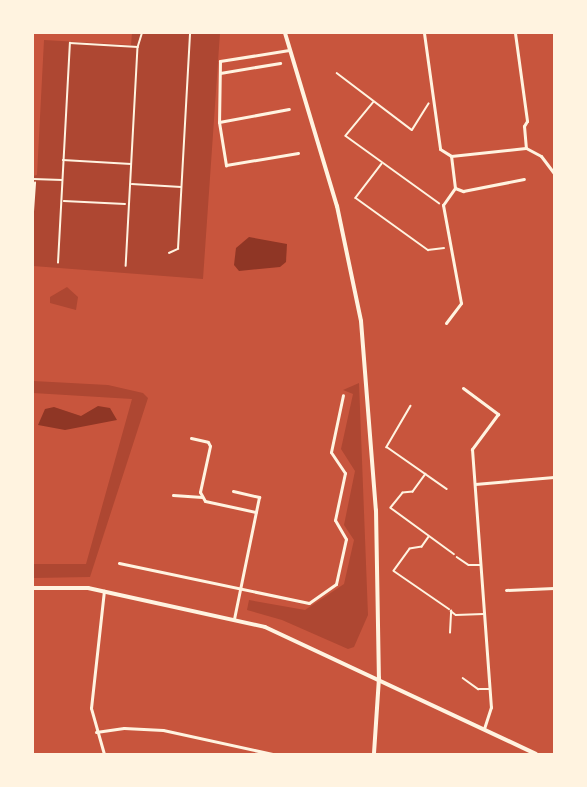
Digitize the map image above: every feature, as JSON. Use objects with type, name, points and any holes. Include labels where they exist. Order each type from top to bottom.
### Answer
[{"type":"street","points":[[285,33],[337,206],[361,321],[376,510],[379,678],[374,754]]},
{"type":"street","points":[[424,33],[440,149],[451,156],[526,148],[541,156],[554,173]]},
{"type":"street","points":[[515,33],[527,121],[524,126],[526,148]]},
{"type":"street","points":[[289,50],[220,61],[219,122],[226,165],[298,153]]},
{"type":"street","points":[[220,73],[280,63]]},
{"type":"street","points":[[219,122],[289,109]]},
{"type":"street","points":[[446,323],[461,303],[456,260],[448,248],[443,205],[455,188],[451,156]]},
{"type":"street","points":[[455,188],[463,191],[524,179]]},
{"type":"street","points":[[463,388],[498,414],[472,449],[490,689],[490,714],[484,728]]},
{"type":"street","points":[[119,563],[309,603],[336,584],[346,539],[335,520],[345,473],[331,452],[343,395]]},
{"type":"street","points":[[191,438],[208,442],[210,446],[202,497]]},
{"type":"street","points":[[475,484],[554,477]]},
{"type":"street","points":[[233,491],[259,497],[234,619]]},
{"type":"street","points":[[173,495],[202,497],[208,503],[256,512]]},
{"type":"street","points":[[33,588],[104,591],[234,619],[280,632],[536,754]]},
{"type":"street","points":[[506,590],[554,588]]},
{"type":"street","points":[[104,591],[92,686],[96,732],[104,754]]},
{"type":"street","points":[[96,732],[124,728],[163,730],[272,754]]},
{"type":"lane","points":[[126,266],[138,47],[142,33]]},
{"type":"lane","points":[[169,253],[178,249],[190,33]]},
{"type":"lane","points":[[58,263],[70,43],[138,47]]},
{"type":"lane","points":[[63,160],[131,164]]},
{"type":"lane","points":[[34,179],[62,180]]},
{"type":"lane","points":[[130,184],[182,187]]},
{"type":"lane","points":[[458,557],[469,565],[481,565]]},
{"type":"lane","points":[[451,611],[456,615],[484,614]]},
{"type":"lane","points":[[450,633],[451,611]]},
{"type":"lane","points":[[463,678],[478,689],[490,689]]},
{"type":"path","points":[[337,73],[412,130],[432,98]]},
{"type":"path","points":[[374,102],[346,136],[443,205]]},
{"type":"path","points":[[383,163],[356,198],[428,250],[448,248]]},
{"type":"path","points":[[33,212],[34,179]]},
{"type":"path","points":[[61,200],[129,204]]},
{"type":"path","points":[[411,406],[387,447],[447,489]]},
{"type":"path","points":[[426,474],[413,492],[403,493],[391,508],[458,557]]},
{"type":"path","points":[[430,536],[422,547],[410,549],[394,571],[451,611]]},
{"type":"shaded area","points":[[132,33],[220,33],[203,279],[33,266],[33,176],[37,175],[44,40],[131,45]]},
{"type":"shaded area","points":[[249,237],[287,244],[286,262],[280,267],[239,271],[234,265],[236,248]]},
{"type":"shaded area","points":[[67,287],[78,297],[76,310],[50,303],[50,297]]},
{"type":"shaded area","points":[[33,381],[108,385],[143,393],[148,398],[90,577],[33,578],[33,564],[86,564],[132,399],[33,393]]},
{"type":"shaded area","points":[[359,383],[368,615],[354,647],[348,649],[282,620],[247,610],[249,600],[305,610],[344,584],[354,540],[344,525],[355,471],[341,449],[353,394],[343,390]]},
{"type":"shaded area","points":[[98,406],[110,408],[117,420],[65,430],[38,425],[45,409],[54,407],[81,416]]}]
